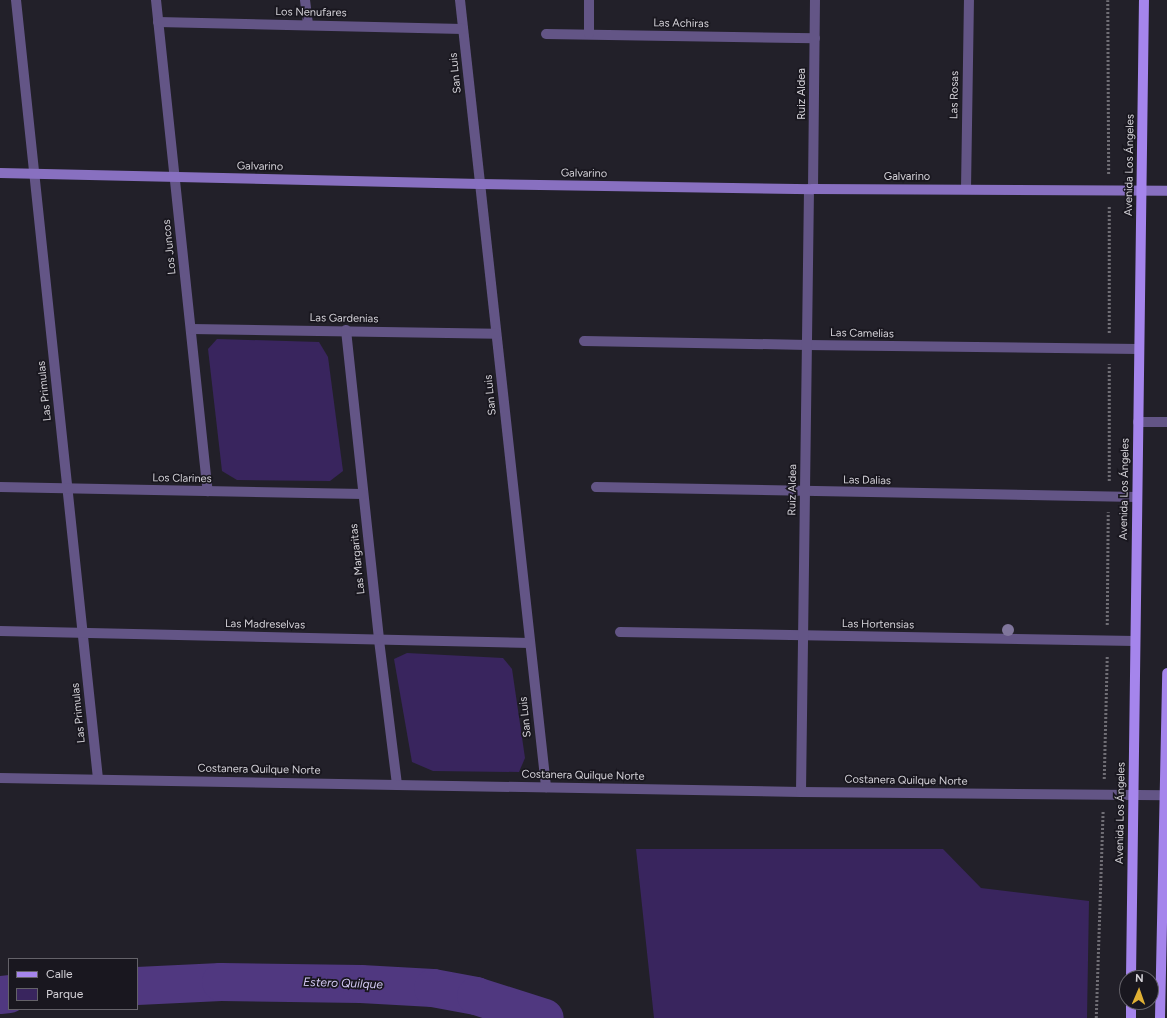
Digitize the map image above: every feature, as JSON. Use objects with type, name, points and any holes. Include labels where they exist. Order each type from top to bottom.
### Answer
[{"type":"main road","name":"Avenida Los Ángeles","points":[[1131,970],[1144,0]]},
{"type":"main road","name":"Galvarino","points":[[0,173],[480,184],[811,189],[1167,191]]},
{"type":"main road","points":[[1160,1018],[1166,795],[1167,673]]},
{"type":"street","name":"Las Primulas","points":[[16,0],[98,779]]},
{"type":"street","name":"Los Juncos","points":[[156,0],[208,491]]},
{"type":"street","points":[[305,0],[308,25]]},
{"type":"street","name":"San Luis","points":[[460,0],[546,787]]},
{"type":"street","points":[[589,0],[589,34]]},
{"type":"street","name":"Ruiz Aldea","points":[[801,792],[807,345],[815,0]]},
{"type":"street","name":"Las Rosas","points":[[966,190],[969,0]]},
{"type":"street","name":"Los Nenufares","points":[[158,22],[464,29]]},
{"type":"street","name":"Las Achiras","points":[[546,34],[814,38]]},
{"type":"street","name":"Las Gardenias","points":[[191,329],[346,330],[496,334]]},
{"type":"street","name":"Las Margaritas","points":[[346,330],[379,640],[397,785]]},
{"type":"street","name":"Las Camelias","points":[[584,341],[1139,349]]},
{"type":"street","points":[[1138,422],[1167,422]]},
{"type":"street","name":"Los Clarines","points":[[0,487],[363,494]]},
{"type":"street","name":"Las Dalias","points":[[596,487],[1137,497]]},
{"type":"street","name":"Las Madreselvas","points":[[0,631],[530,643]]},
{"type":"street","name":"Las Hortensias","points":[[620,632],[1135,641]]},
{"type":"street","name":"Costanera Quilque Norte","points":[[0,778],[801,792],[1166,795]]},
{"type":"green space","points":[[217,339],[319,342],[328,357],[343,471],[330,481],[237,480],[222,471],[208,349]]},
{"type":"green space","points":[[407,653],[503,658],[512,669],[525,758],[519,772],[433,771],[412,762],[394,659]]},
{"type":"green space","points":[[636,849],[943,849],[981,888],[1089,901],[1087,1018],[654,1018]]},
{"type":"waterway","name":"Estero Quilque","points":[[138,986],[221,982],[361,984],[433,988],[476,996],[545,1018]]},
{"type":"waterway","name":"Estero Quilque","points":[[0,995],[8,994]]}]
